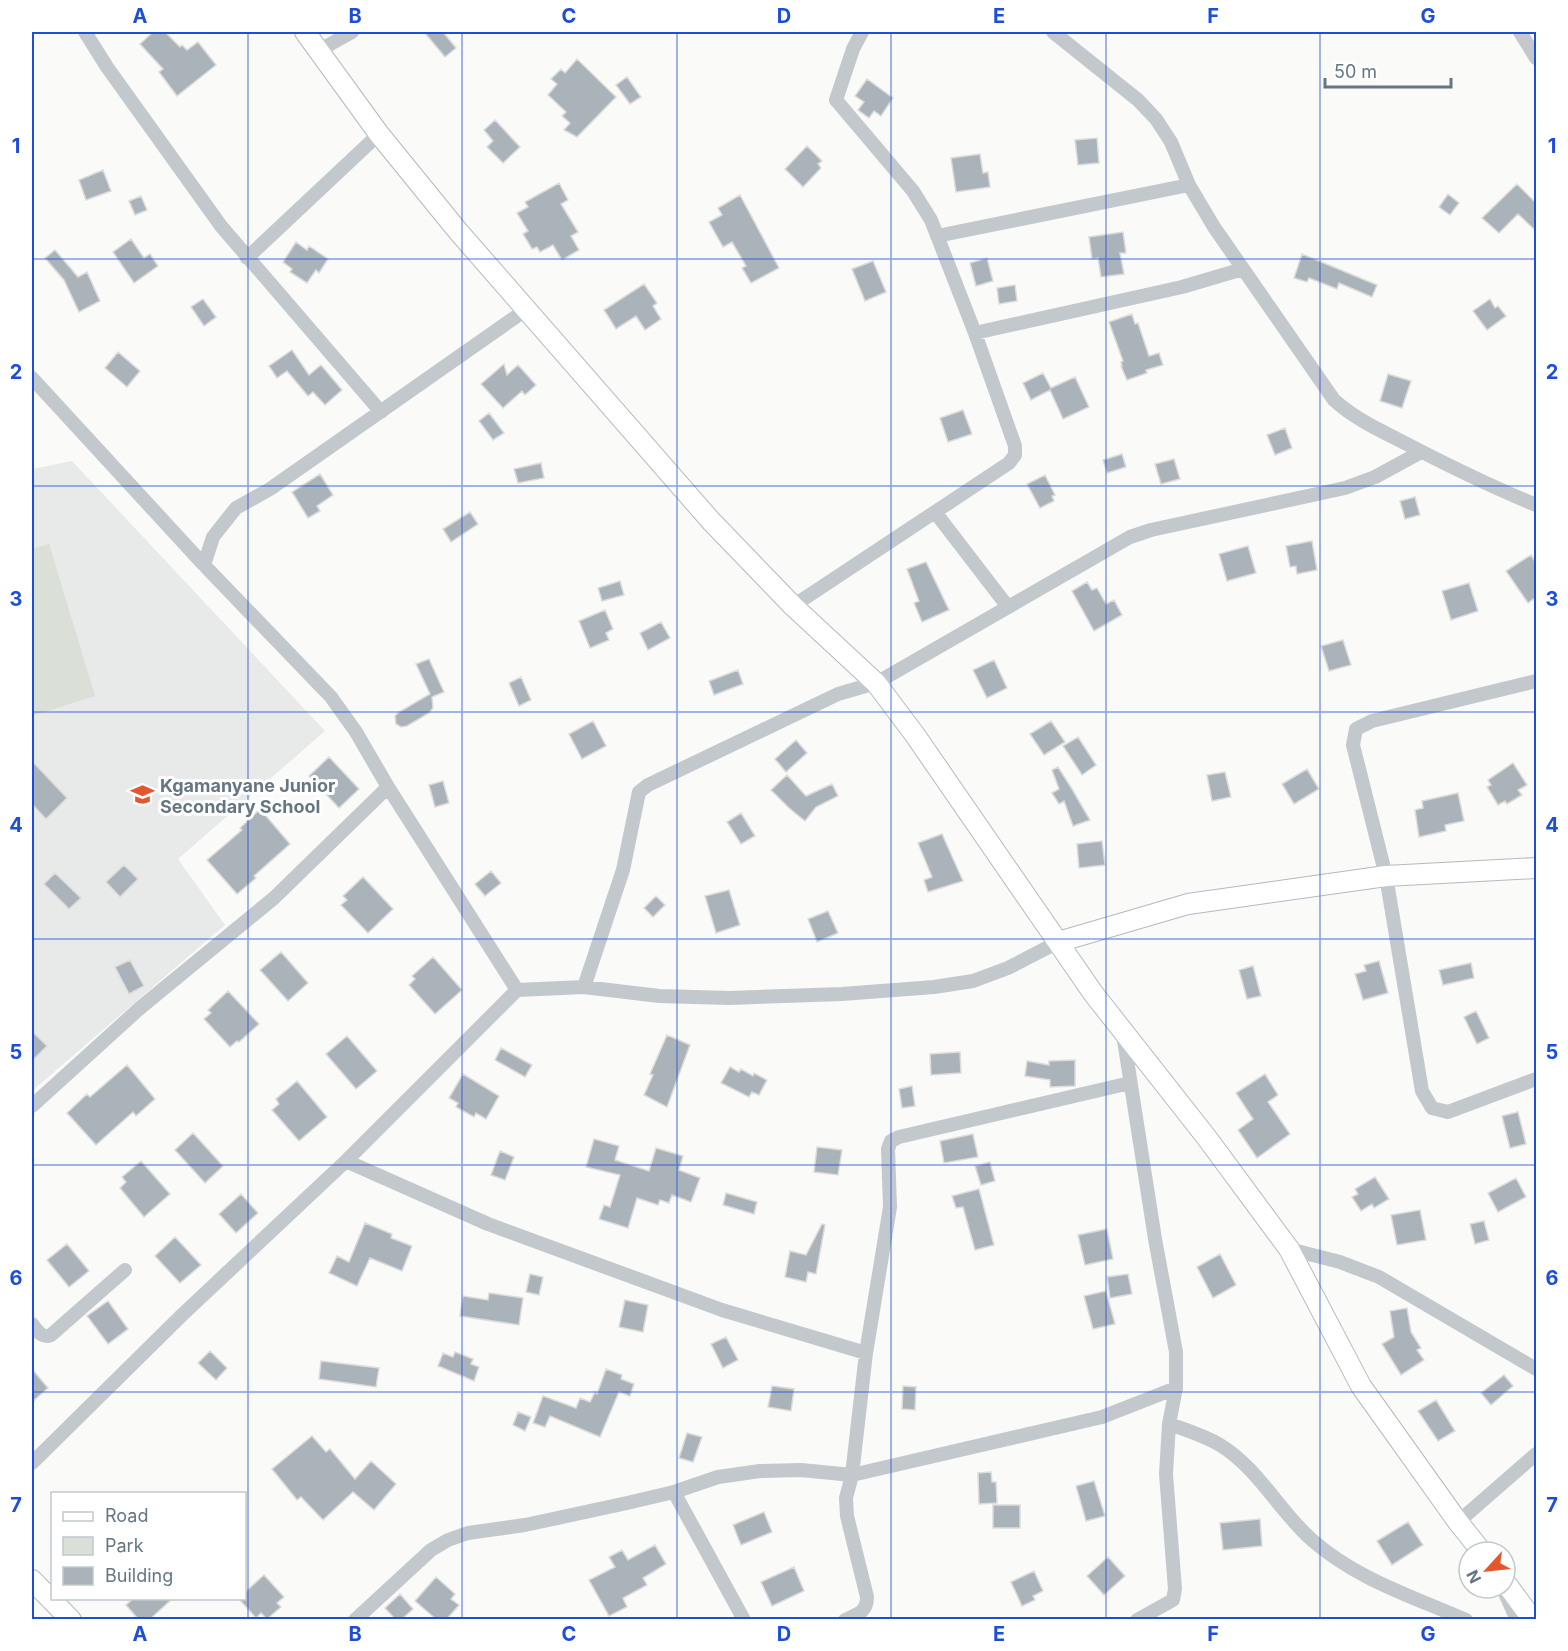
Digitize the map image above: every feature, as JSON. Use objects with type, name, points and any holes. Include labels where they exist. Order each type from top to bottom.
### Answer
[{"type":"street","points":[[85,32],[113,76],[186,178],[247,258],[290,303],[381,412]]},
{"type":"street","points":[[305,32],[379,134],[457,230],[711,521],[793,606],[876,683],[915,735],[1093,993],[1236,1175],[1289,1249],[1361,1386],[1472,1540]]},
{"type":"street","points":[[318,51],[352,32]]},
{"type":"street","points":[[793,606],[1009,463],[1015,455],[1015,446],[975,333],[931,220],[913,191],[836,100],[853,50],[862,32]]},
{"type":"street","points":[[1053,32],[1138,100],[1156,119],[1171,142],[1190,184],[1215,227],[1334,400],[1349,414],[1421,452],[1536,505]]},
{"type":"street","points":[[1520,32],[1536,58]]},
{"type":"street","points":[[247,258],[379,134]]},
{"type":"street","points":[[938,236],[1190,184]]},
{"type":"street","points":[[975,333],[1182,287],[1243,269]]},
{"type":"street","points":[[204,565],[213,537],[236,508],[270,489],[527,309]]},
{"type":"street","points":[[32,378],[204,565],[331,697],[356,732],[388,787],[517,990]]},
{"type":"street","points":[[584,987],[620,881],[639,792],[648,785],[838,694],[876,683],[1130,537],[1151,530],[1344,488],[1375,477],[1421,452]]},
{"type":"street","points":[[935,512],[1008,607]]},
{"type":"street","points":[[1536,681],[1372,722],[1356,729],[1353,746],[1386,876],[1422,1091],[1432,1108],[1448,1112],[1536,1079]]},
{"type":"street","points":[[32,1106],[140,1008],[274,898],[388,787]]},
{"type":"street","points":[[32,1464],[182,1315],[346,1161],[517,990],[584,987],[659,996],[730,998],[842,994],[934,987],[973,981],[1008,968],[1058,942],[1188,904],[1386,876],[1536,868]]},
{"type":"street","points":[[1122,1029],[1155,1239],[1176,1352],[1176,1388],[1169,1424],[1166,1474],[1175,1589],[1173,1600],[1137,1620]]},
{"type":"street","points":[[845,1620],[862,1612],[867,1606],[867,1597],[847,1516],[846,1498],[852,1475],[866,1353],[890,1207],[888,1149],[891,1141],[899,1137],[1130,1083]]},
{"type":"street","points":[[346,1161],[488,1224],[722,1310],[866,1353]]},
{"type":"street","points":[[1289,1249],[1340,1262],[1379,1277],[1536,1369]]},
{"type":"street","points":[[32,1324],[42,1335],[46,1337],[51,1335],[125,1270]]},
{"type":"street","points":[[355,1620],[431,1550],[448,1540],[468,1533],[525,1525],[674,1492],[718,1477],[760,1471],[801,1470],[852,1475],[1102,1417],[1176,1388]]},
{"type":"street","points":[[1169,1424],[1221,1446],[1244,1465],[1312,1540],[1347,1565],[1379,1583],[1466,1620]]},
{"type":"street","points":[[1458,1522],[1536,1454]]},
{"type":"street","points":[[674,1492],[744,1620]]},
{"type":"street","points":[[32,1580],[51,1599]]},
{"type":"street","points":[[1517,1598],[1533,1620]]},
{"type":"street","points":[[52,1600],[71,1620]]},
{"type":"street","points":[[1508,1600],[1517,1620]]},
{"type":"shaded area","name":"Kgamanyane Junior Secondary School","points":[[72,461],[325,731],[178,859],[225,925],[32,1091],[32,469]]},
{"type":"green space","points":[[49,544],[95,696],[32,716],[32,549]]},
{"type":"building","points":[[153,32],[165,32],[180,47],[182,45],[187,50],[198,42],[216,65],[177,96],[159,72],[163,69],[140,44]]},
{"type":"building","points":[[424,32],[443,32],[456,48],[445,57]]},
{"type":"building","points":[[577,59],[616,97],[577,137],[564,130],[570,123],[562,116],[566,112],[548,95],[557,84],[551,79],[561,69],[565,73]]},
{"type":"building","points":[[627,77],[641,97],[630,104],[616,85]]},
{"type":"building","points":[[867,79],[893,98],[881,116],[874,111],[869,118],[858,110],[864,102],[855,96]]},
{"type":"building","points":[[495,120],[520,147],[503,163],[487,147],[493,141],[484,130]]},
{"type":"building","points":[[1097,138],[1099,163],[1078,165],[1075,140]]},
{"type":"building","points":[[807,146],[822,161],[818,164],[821,168],[803,187],[785,169]]},
{"type":"building","points":[[980,154],[983,173],[988,172],[990,187],[956,192],[951,158]]},
{"type":"building","points":[[103,170],[111,191],[86,200],[79,180]]},
{"type":"building","points":[[559,183],[568,200],[561,204],[578,232],[571,236],[579,250],[562,260],[553,245],[540,252],[537,247],[532,249],[523,234],[528,231],[517,213],[528,207],[525,202]]},
{"type":"building","points":[[1517,184],[1536,203],[1536,231],[1518,214],[1499,233],[1482,218]]},
{"type":"building","points":[[1448,194],[1459,203],[1450,215],[1439,207]]},
{"type":"building","points":[[740,195],[779,268],[751,283],[742,268],[746,266],[732,242],[723,247],[709,222],[722,215],[718,208]]},
{"type":"building","points":[[141,196],[147,210],[135,215],[129,201]]},
{"type":"building","points":[[1123,232],[1126,253],[1120,253],[1124,274],[1101,277],[1098,258],[1092,259],[1089,237]]},
{"type":"building","points":[[131,239],[144,258],[150,254],[158,266],[134,283],[113,252]]},
{"type":"building","points":[[296,242],[307,250],[309,246],[328,259],[319,273],[316,270],[307,283],[290,272],[292,269],[283,262]]},
{"type":"building","points":[[55,250],[78,277],[87,272],[100,301],[79,312],[64,280],[45,258]]},
{"type":"building","points":[[1302,254],[1377,285],[1372,297],[1339,283],[1337,289],[1309,278],[1307,282],[1294,278]]},
{"type":"building","points":[[987,258],[993,281],[976,286],[970,263]]},
{"type":"building","points":[[873,261],[886,292],[865,301],[852,269]]},
{"type":"building","points":[[644,284],[657,303],[653,306],[661,319],[645,330],[636,316],[616,329],[604,310]]},
{"type":"building","points":[[1015,285],[1017,301],[999,304],[997,288]]},
{"type":"building","points":[[203,299],[216,317],[204,326],[191,307]]},
{"type":"building","points":[[1490,299],[1495,308],[1498,306],[1506,316],[1487,330],[1473,311]]},
{"type":"building","points":[[1132,314],[1135,324],[1138,323],[1149,356],[1159,353],[1163,365],[1146,370],[1147,373],[1127,380],[1121,366],[1123,361],[1109,322]]},
{"type":"building","points":[[292,350],[309,375],[321,365],[342,390],[325,405],[313,392],[308,396],[287,371],[277,378],[269,366]]},
{"type":"building","points":[[118,352],[140,371],[127,387],[105,368]]},
{"type":"building","points":[[504,364],[507,375],[518,365],[536,385],[525,395],[522,391],[503,408],[481,384]]},
{"type":"building","points":[[1043,373],[1051,388],[1075,377],[1089,407],[1063,419],[1050,390],[1031,400],[1023,383]]},
{"type":"building","points":[[1388,374],[1411,381],[1402,408],[1380,401]]},
{"type":"building","points":[[963,410],[972,434],[948,442],[940,418]]},
{"type":"building","points":[[489,413],[504,433],[493,440],[479,421]]},
{"type":"building","points":[[1285,428],[1292,448],[1275,455],[1267,435]]},
{"type":"building","points":[[1122,454],[1126,467],[1107,473],[1103,460]]},
{"type":"building","points":[[1174,459],[1180,479],[1161,484],[1155,464]]},
{"type":"building","points":[[541,463],[544,478],[518,483],[514,469]]},
{"type":"building","points":[[320,474],[333,495],[317,506],[320,511],[308,518],[292,492]]},
{"type":"building","points":[[1045,475],[1055,495],[1052,496],[1054,501],[1040,508],[1027,484]]},
{"type":"building","points":[[1415,497],[1420,515],[1405,519],[1400,501]]},
{"type":"building","points":[[470,512],[478,524],[451,542],[443,529]]},
{"type":"building","points":[[1312,541],[1317,570],[1297,574],[1296,566],[1290,567],[1286,546]]},
{"type":"building","points":[[1248,546],[1256,573],[1227,581],[1219,554]]},
{"type":"building","points":[[1531,555],[1536,563],[1536,597],[1528,603],[1506,571]]},
{"type":"building","points":[[926,562],[949,610],[922,622],[914,603],[919,601],[907,569]]},
{"type":"building","points":[[620,581],[624,595],[602,601],[598,588]]},
{"type":"building","points":[[1087,582],[1092,590],[1097,588],[1106,604],[1114,600],[1122,615],[1094,631],[1072,591]]},
{"type":"building","points":[[1469,583],[1478,611],[1451,620],[1442,591]]},
{"type":"building","points":[[605,610],[613,629],[606,633],[609,640],[590,648],[579,621]]},
{"type":"building","points":[[661,622],[670,638],[648,650],[640,633]]},
{"type":"building","points":[[1343,640],[1351,665],[1329,671],[1321,646]]},
{"type":"building","points":[[429,659],[444,692],[432,697],[433,708],[429,713],[401,727],[396,724],[395,716],[430,694],[416,664]]},
{"type":"building","points":[[994,660],[1007,688],[987,698],[973,670]]},
{"type":"building","points":[[738,670],[743,684],[714,695],[709,681]]},
{"type":"building","points":[[521,677],[531,700],[519,706],[509,683]]},
{"type":"building","points":[[593,721],[606,746],[582,759],[569,734]]},
{"type":"building","points":[[1051,721],[1065,742],[1044,755],[1030,734]]},
{"type":"building","points":[[1078,737],[1096,765],[1082,775],[1063,746]]},
{"type":"building","points":[[796,740],[807,753],[786,772],[775,759]]},
{"type":"building","points":[[329,757],[359,789],[339,808],[309,776]]},
{"type":"building","points":[[32,761],[67,798],[46,819],[32,804]]},
{"type":"building","points":[[1513,763],[1527,785],[1518,790],[1522,795],[1507,804],[1505,801],[1498,805],[1487,787],[1491,785],[1488,780]]},
{"type":"building","points":[[1058,767],[1090,820],[1073,826],[1064,801],[1059,804],[1052,793],[1059,789],[1052,770]]},
{"type":"building","points":[[1307,769],[1319,789],[1294,804],[1282,784]]},
{"type":"building","points":[[1225,772],[1231,797],[1212,801],[1207,775]]},
{"type":"building","points":[[787,775],[806,796],[832,784],[838,796],[816,807],[805,821],[771,790]]},
{"type":"building","points":[[443,781],[449,803],[435,807],[429,785]]},
{"type":"building","points":[[1458,793],[1464,821],[1445,825],[1446,831],[1419,837],[1415,810],[1423,808],[1422,801]]},
{"type":"building","points":[[260,809],[290,844],[237,894],[207,860],[242,830],[240,828]]},
{"type":"building","points":[[741,813],[755,836],[741,844],[727,822]]},
{"type":"building","points":[[942,834],[963,881],[928,892],[924,880],[932,877],[918,843]]},
{"type":"building","points":[[1102,841],[1105,865],[1079,868],[1077,844]]},
{"type":"building","points":[[124,865],[138,879],[120,897],[106,882]]},
{"type":"building","points":[[491,871],[501,883],[485,896],[475,884]]},
{"type":"building","points":[[55,873],[81,898],[69,909],[44,884]]},
{"type":"building","points":[[363,877],[393,909],[368,933],[341,905],[347,900],[343,896]]},
{"type":"building","points":[[729,890],[740,925],[716,933],[705,896]]},
{"type":"building","points":[[656,896],[665,905],[653,917],[644,908]]},
{"type":"building","points":[[828,911],[838,933],[817,942],[808,919]]},
{"type":"building","points":[[281,952],[308,983],[288,1001],[260,970]]},
{"type":"building","points":[[433,957],[462,990],[435,1014],[409,985],[415,979],[412,976]]},
{"type":"building","points":[[130,960],[144,986],[129,994],[115,967]]},
{"type":"building","points":[[1379,961],[1388,993],[1363,1000],[1355,974],[1366,971],[1364,965]]},
{"type":"building","points":[[1471,963],[1474,978],[1443,985],[1439,970]]},
{"type":"building","points":[[1253,966],[1261,996],[1247,999],[1239,970]]},
{"type":"building","points":[[228,991],[259,1024],[230,1047],[204,1019],[211,1013],[208,1010]]},
{"type":"building","points":[[1476,1011],[1489,1038],[1477,1044],[1464,1017]]},
{"type":"building","points":[[32,1031],[47,1046],[32,1061]]},
{"type":"building","points":[[667,1035],[690,1045],[667,1107],[644,1095],[653,1075],[650,1074]]},
{"type":"building","points":[[347,1036],[377,1071],[356,1089],[326,1054]]},
{"type":"building","points":[[501,1048],[532,1065],[525,1077],[495,1060]]},
{"type":"building","points":[[960,1052],[961,1073],[931,1075],[930,1054]]},
{"type":"building","points":[[1075,1060],[1075,1086],[1050,1087],[1050,1080],[1025,1076],[1027,1061],[1049,1065],[1049,1061]]},
{"type":"building","points":[[127,1065],[155,1099],[136,1116],[133,1112],[96,1145],[67,1113],[87,1094],[90,1097]]},
{"type":"building","points":[[730,1067],[739,1072],[741,1069],[753,1076],[754,1073],[767,1080],[759,1095],[752,1092],[749,1097],[721,1083]]},
{"type":"building","points":[[463,1074],[499,1096],[486,1119],[476,1113],[474,1117],[456,1107],[458,1103],[449,1098]]},
{"type":"building","points":[[1265,1074],[1278,1095],[1268,1102],[1290,1134],[1257,1158],[1238,1130],[1253,1119],[1236,1093]]},
{"type":"building","points":[[297,1081],[327,1117],[299,1141],[272,1110],[279,1104],[276,1099]]},
{"type":"building","points":[[912,1086],[915,1106],[902,1108],[899,1089]]},
{"type":"building","points":[[1518,1112],[1526,1144],[1510,1148],[1502,1116]]},
{"type":"building","points":[[193,1133],[223,1166],[205,1183],[175,1150]]},
{"type":"building","points":[[973,1134],[978,1157],[944,1163],[940,1141]]},
{"type":"building","points":[[594,1139],[619,1146],[615,1160],[649,1171],[656,1148],[683,1156],[679,1170],[700,1178],[691,1202],[672,1195],[669,1203],[660,1200],[658,1205],[637,1198],[628,1228],[599,1219],[604,1205],[610,1207],[620,1175],[586,1167]]},
{"type":"building","points":[[817,1147],[842,1150],[838,1175],[814,1172]]},
{"type":"building","points":[[500,1151],[514,1157],[505,1180],[491,1175]]},
{"type":"building","points":[[141,1161],[170,1194],[144,1217],[120,1188],[126,1182],[122,1177]]},
{"type":"building","points":[[990,1162],[995,1181],[981,1185],[975,1166]]},
{"type":"building","points":[[1375,1177],[1389,1199],[1374,1208],[1372,1204],[1361,1211],[1352,1197],[1358,1194],[1355,1189]]},
{"type":"building","points":[[1516,1178],[1526,1197],[1498,1212],[1488,1193]]},
{"type":"building","points":[[979,1189],[994,1245],[975,1250],[963,1207],[956,1208],[952,1196]]},
{"type":"building","points":[[726,1193],[757,1202],[754,1214],[723,1205]]},
{"type":"building","points":[[241,1194],[258,1213],[236,1233],[219,1214]]},
{"type":"building","points":[[1420,1210],[1426,1240],[1397,1245],[1391,1215]]},
{"type":"building","points":[[1484,1221],[1489,1240],[1475,1244],[1470,1224]]},
{"type":"building","points":[[365,1223],[392,1234],[391,1238],[412,1246],[402,1271],[370,1258],[357,1286],[329,1273],[337,1256],[349,1262]]},
{"type":"building","points":[[822,1224],[825,1225],[816,1274],[808,1272],[806,1282],[785,1277],[790,1251],[806,1255]]},
{"type":"building","points":[[1107,1229],[1113,1259],[1085,1265],[1078,1235]]},
{"type":"building","points":[[175,1237],[201,1265],[180,1283],[155,1256]]},
{"type":"building","points":[[67,1244],[89,1271],[69,1287],[47,1260]]},
{"type":"building","points":[[1220,1254],[1236,1285],[1213,1298],[1197,1267]]},
{"type":"building","points":[[530,1274],[543,1277],[539,1295],[526,1292]]},
{"type":"building","points":[[1128,1274],[1132,1294],[1110,1298],[1107,1277]]},
{"type":"building","points":[[1106,1291],[1115,1324],[1093,1329],[1084,1296]]},
{"type":"building","points":[[489,1293],[523,1298],[519,1325],[460,1316],[463,1296],[488,1300]]},
{"type":"building","points":[[625,1300],[648,1305],[643,1332],[619,1327]]},
{"type":"building","points":[[108,1301],[128,1329],[108,1344],[87,1316]]},
{"type":"building","points":[[1407,1308],[1411,1332],[1421,1348],[1417,1350],[1424,1360],[1401,1375],[1382,1344],[1394,1337],[1390,1311]]},
{"type":"building","points":[[726,1337],[738,1360],[723,1368],[711,1344]]},
{"type":"building","points":[[210,1351],[227,1368],[216,1380],[198,1363]]},
{"type":"building","points":[[455,1352],[473,1359],[471,1364],[479,1367],[474,1381],[438,1366],[443,1353],[453,1357]]},
{"type":"building","points":[[321,1361],[379,1368],[376,1387],[319,1379]]},
{"type":"building","points":[[32,1369],[48,1388],[32,1402]]},
{"type":"building","points":[[606,1369],[622,1375],[621,1379],[634,1384],[630,1396],[619,1392],[600,1437],[550,1416],[545,1427],[533,1423],[543,1396],[576,1408],[580,1398],[590,1402],[595,1392],[597,1394]]},
{"type":"building","points":[[1504,1375],[1513,1386],[1491,1405],[1481,1393]]},
{"type":"building","points":[[772,1386],[794,1389],[791,1411],[768,1407]]},
{"type":"building","points":[[903,1386],[916,1387],[915,1410],[902,1409]]},
{"type":"building","points":[[1436,1400],[1455,1431],[1438,1441],[1418,1411]]},
{"type":"building","points":[[518,1412],[531,1417],[525,1431],[513,1425]]},
{"type":"building","points":[[687,1433],[702,1437],[693,1462],[679,1458]]},
{"type":"building","points":[[312,1436],[326,1452],[330,1449],[355,1479],[371,1461],[396,1484],[374,1510],[353,1492],[323,1520],[301,1497],[297,1500],[272,1469]]},
{"type":"building","points":[[991,1472],[992,1482],[996,1482],[997,1503],[979,1504],[978,1473]]},
{"type":"building","points":[[1094,1481],[1105,1516],[1086,1521],[1076,1486]]},
{"type":"building","points":[[993,1505],[1020,1505],[1020,1528],[993,1528]]},
{"type":"building","points":[[764,1512],[772,1532],[741,1545],[733,1525]]},
{"type":"building","points":[[1260,1519],[1262,1546],[1223,1550],[1220,1523]]},
{"type":"building","points":[[1408,1522],[1423,1545],[1392,1565],[1377,1541]]},
{"type":"building","points":[[655,1545],[666,1564],[643,1578],[647,1585],[623,1598],[627,1607],[609,1616],[589,1580],[615,1567],[609,1557],[622,1550],[628,1560]]},
{"type":"building","points":[[1108,1557],[1125,1576],[1104,1595],[1087,1576]]},
{"type":"building","points":[[794,1567],[804,1591],[772,1606],[761,1582]]},
{"type":"building","points":[[1034,1571],[1043,1591],[1033,1596],[1035,1600],[1022,1606],[1011,1582]]},
{"type":"building","points":[[264,1575],[284,1597],[277,1603],[281,1607],[267,1619],[261,1613],[256,1618],[240,1600],[246,1600],[246,1591]]},
{"type":"building","points":[[436,1577],[455,1594],[451,1599],[459,1605],[446,1620],[437,1620],[415,1601]]},
{"type":"building","points":[[400,1594],[413,1609],[401,1620],[396,1620],[385,1608]]},
{"type":"building","points":[[132,1600],[171,1600],[149,1620],[139,1620],[126,1605]]},
{"type":"place","name":"Kgamanyane Junior Secondary School","points":[[142,795]]}]
